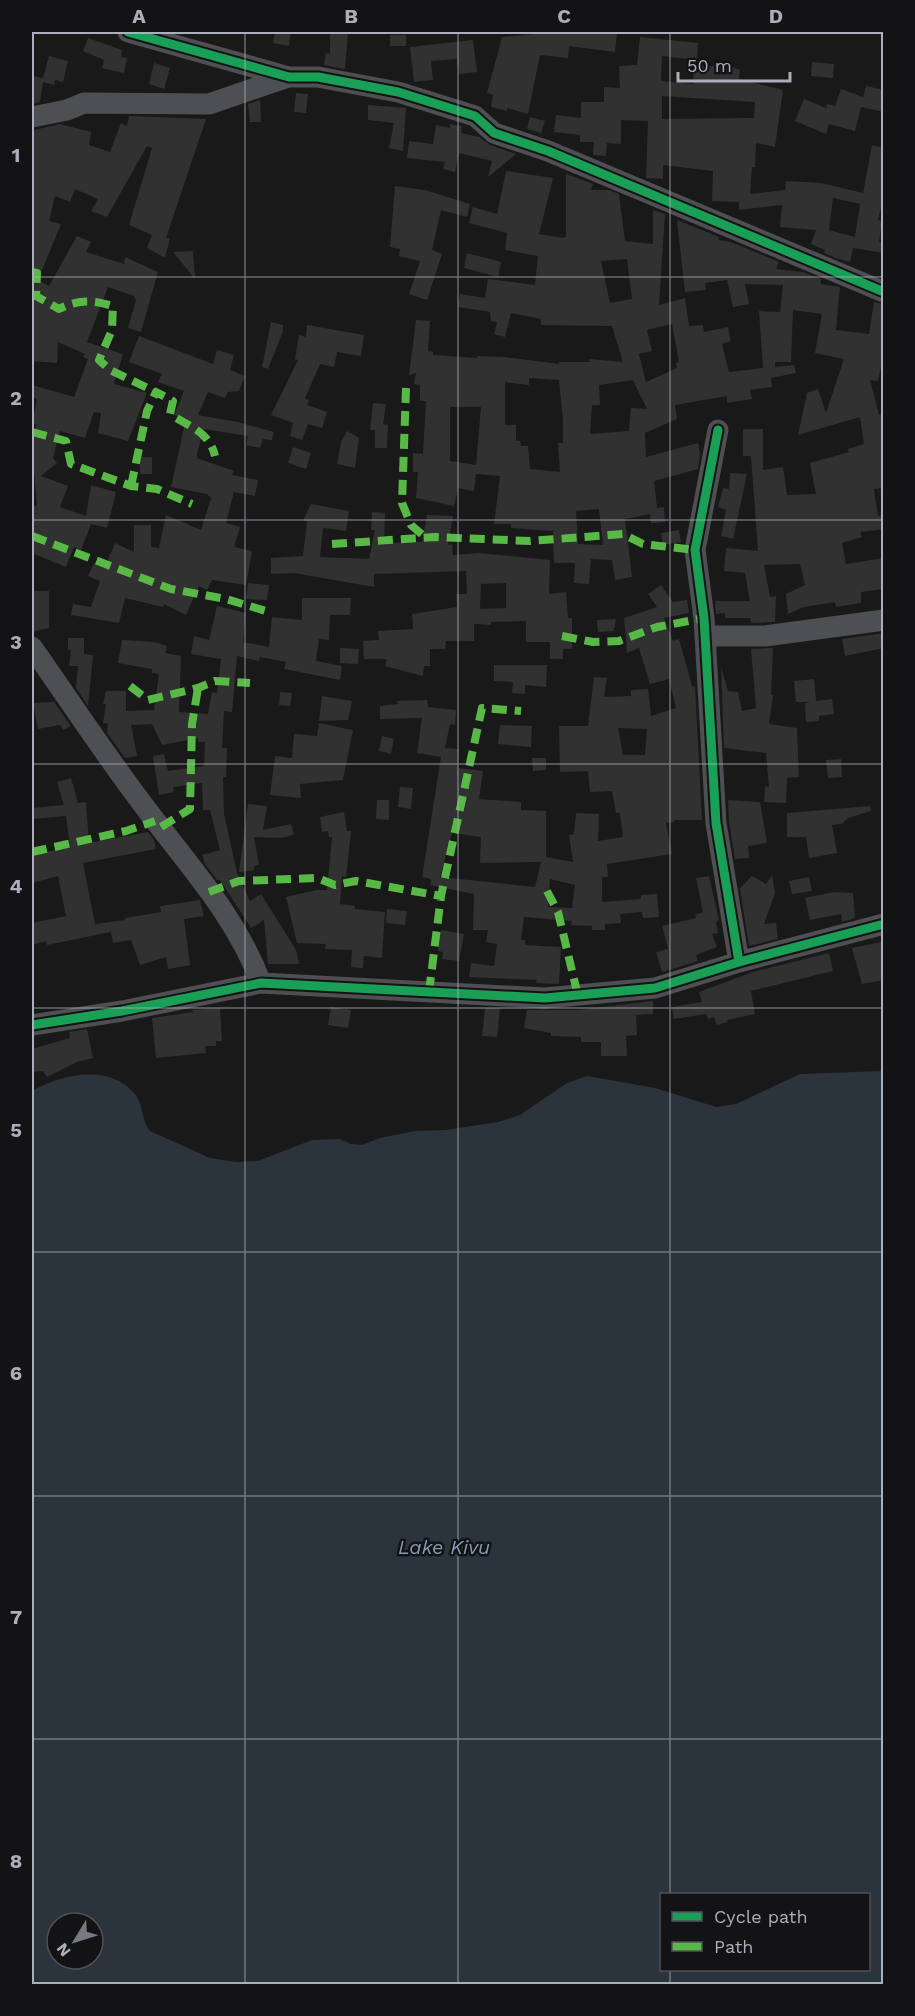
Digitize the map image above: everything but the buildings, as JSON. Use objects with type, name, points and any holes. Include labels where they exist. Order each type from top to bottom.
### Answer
[{"type":"street","points":[[128,32],[288,77],[318,77],[398,92],[474,116],[495,133],[548,151],[884,292]]},
{"type":"street","points":[[32,117],[67,110],[84,103],[208,104],[288,77]]},
{"type":"street","points":[[718,430],[695,550],[705,636],[716,823],[739,962]]},
{"type":"street","points":[[705,636],[765,636],[884,620]]},
{"type":"street","points":[[32,647],[155,821],[224,910],[248,949],[261,983]]},
{"type":"street","points":[[32,1025],[122,1011],[261,983],[545,998],[655,988],[739,962],[884,924]]},
{"type":"water","name":"Lake Kivu","points":[[883,1071],[883,1984],[32,1984],[32,1091],[71,1076],[85,1074],[112,1078],[125,1084],[135,1094],[150,1131],[210,1158],[236,1162],[258,1161],[312,1140],[339,1139],[351,1144],[362,1145],[380,1138],[415,1131],[446,1130],[498,1122],[520,1115],[567,1083],[587,1076],[655,1088],[716,1107],[736,1104],[800,1074]]},
{"type":"marked path","points":[[32,272],[37,273],[36,296],[59,309],[73,303],[86,302],[113,306],[112,330],[99,360],[110,370],[156,392]]},
{"type":"marked path","points":[[406,388],[402,503],[411,525],[425,537]]},
{"type":"marked path","points":[[131,486],[147,411],[156,392],[173,401],[170,414],[203,435],[215,456]]},
{"type":"marked path","points":[[32,432],[66,441],[71,464],[131,486],[157,489],[192,504]]},
{"type":"marked path","points":[[332,544],[435,537],[530,541],[623,534],[643,544],[695,550]]},
{"type":"marked path","points":[[32,536],[171,589],[226,599],[266,611]]},
{"type":"marked path","points":[[562,636],[593,642],[619,641],[657,627],[704,618]]},
{"type":"marked path","points":[[130,686],[148,700],[198,688],[215,681],[250,683]]},
{"type":"marked path","points":[[161,827],[190,809],[192,724],[198,688]]},
{"type":"marked path","points":[[429,992],[441,896],[482,708],[521,711]]},
{"type":"marked path","points":[[32,852],[126,831],[155,821]]},
{"type":"marked path","points":[[209,892],[239,881],[317,878],[335,885],[356,881],[441,896]]},
{"type":"marked path","points":[[547,891],[558,912],[578,996]]},
{"type":"cycle path","points":[[128,32],[289,77],[318,77],[398,92],[475,116],[494,133],[548,151],[884,292]]},
{"type":"cycle path","points":[[718,430],[695,550],[704,618],[716,823],[739,962]]},
{"type":"cycle path","points":[[32,1025],[122,1011],[261,983],[545,998],[655,988],[739,962],[884,924]]}]
